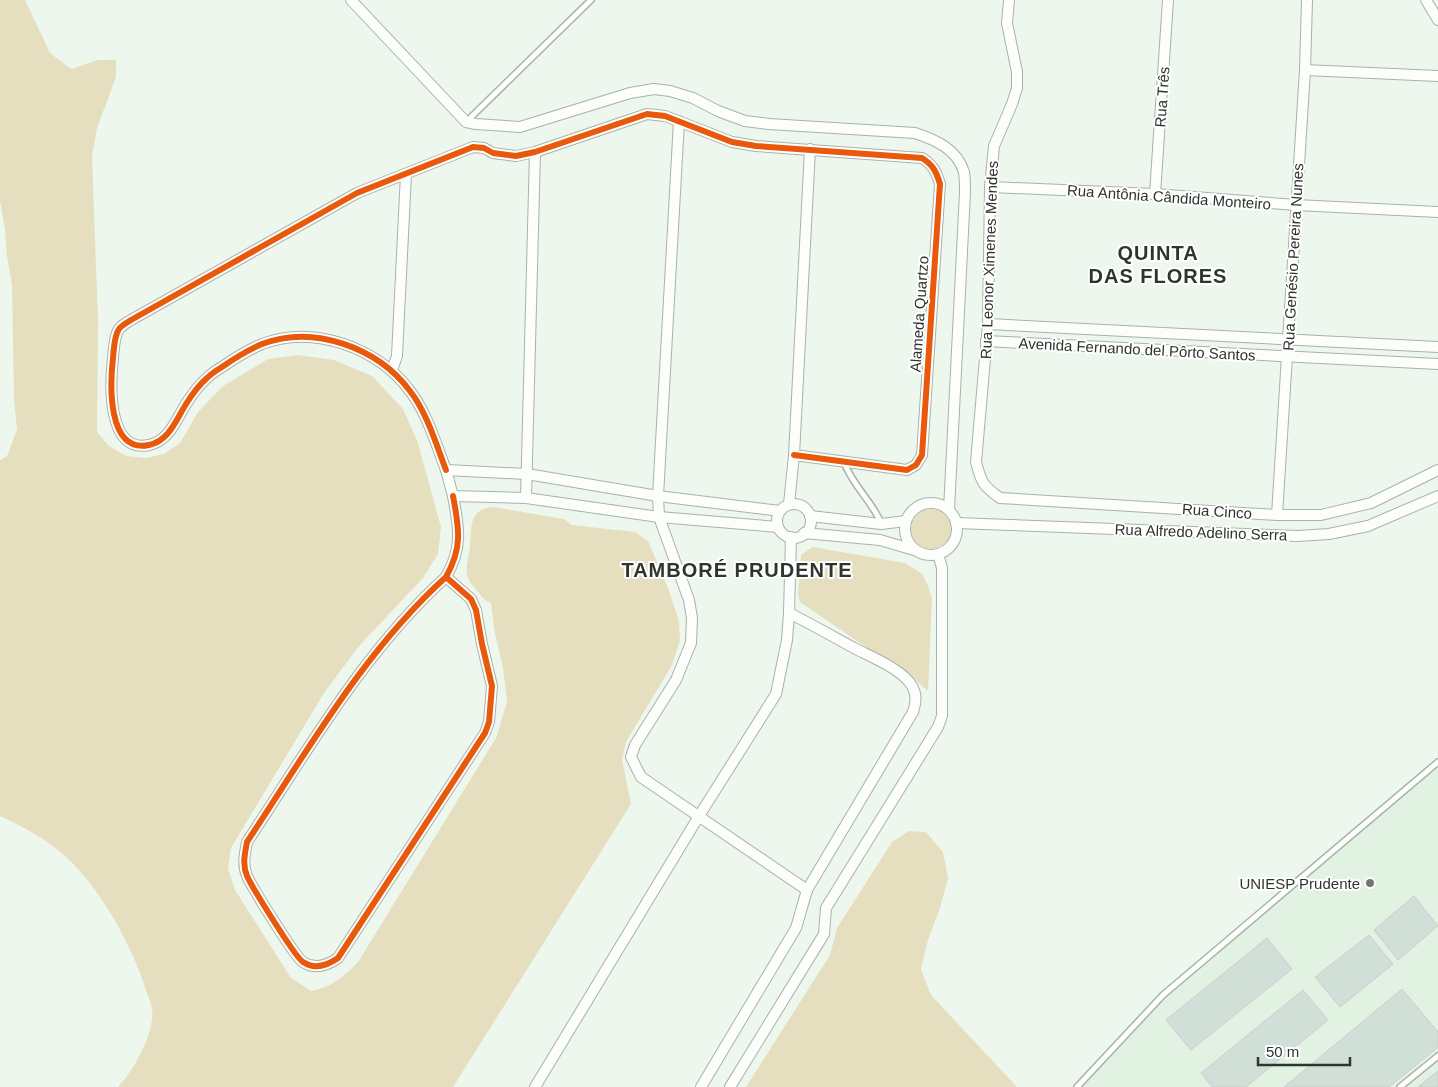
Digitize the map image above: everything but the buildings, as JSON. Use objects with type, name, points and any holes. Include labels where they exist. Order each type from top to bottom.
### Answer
[{"type":"street","points":[[351,0],[466,122],[520,127],[630,93],[654,89],[670,91],[693,98],[718,111],[745,121],[916,132],[936,140],[958,160],[964,173],[965,192],[949,510],[956,523],[956,539],[951,546],[938,554],[922,554],[915,550],[880,540],[804,534],[791,537],[781,532],[777,522],[780,511],[789,504],[796,504],[807,510],[810,516],[810,525],[804,534]]},
{"type":"street","name":"Rua Leonor Ximenes Mendes","points":[[989,490],[980,481],[976,462],[988,324],[990,187],[994,146],[1017,88],[1017,72],[1007,22],[1008,0]]},
{"type":"street","name":"Rua Três","points":[[1155,194],[1168,0]]},
{"type":"street","name":"Rua Genésio Pereira Nunes","points":[[1277,515],[1305,70],[1307,0]]},
{"type":"street","points":[[1426,0],[1438,20]]},
{"type":"street","points":[[1305,70],[1438,76]]},
{"type":"street","points":[[446,577],[470,599],[476,610],[492,686],[489,722],[485,733],[338,958],[328,965],[314,967],[302,962],[293,950],[246,875],[243,858],[247,842],[355,678],[394,631],[446,577],[454,562],[458,547],[459,528],[446,470],[422,410],[411,391],[392,370],[364,351],[334,340],[298,337],[263,344],[236,357],[207,378],[186,403],[164,438],[151,445],[139,446],[126,440],[118,428],[114,415],[111,378],[116,336],[120,328],[131,320],[357,193],[472,147],[484,148],[493,153],[516,156],[535,152],[647,114],[665,116],[732,142],[756,146],[810,149],[794,455],[789,504]]},
{"type":"street","points":[[680,121],[658,496],[659,518],[689,600],[692,618],[691,643],[676,680],[635,745],[631,757],[641,778],[807,890]]},
{"type":"street","name":"Alameda Quartzo","points":[[794,455],[907,470],[916,465],[922,455],[940,184],[936,170],[922,158],[810,149]]},
{"type":"street","points":[[526,498],[535,152]]},
{"type":"street","points":[[392,370],[397,356],[406,174]]},
{"type":"street","name":"Rua Antônia Cândida Monteiro","points":[[990,187],[1155,194],[1296,205],[1438,212]]},
{"type":"street","name":"Avenida Fernando del Pôrto Santos","points":[[988,324],[1438,347]]},
{"type":"street","name":"Avenida Fernando del Pôrto Santos","points":[[986,341],[1438,364]]},
{"type":"street","points":[[446,470],[527,474],[658,496],[780,511]]},
{"type":"street","name":"Rua Cinco","points":[[989,490],[1000,498],[1277,515],[1321,515],[1371,504],[1438,470]]},
{"type":"street","points":[[453,496],[526,498],[659,518],[778,527]]},
{"type":"street","name":"Rua Alfredo Adelino Serra","points":[[956,523],[1306,536],[1329,534],[1368,526],[1438,496]]},
{"type":"street","points":[[915,550],[906,537],[906,521],[910,514],[924,504],[933,503],[949,510]]},
{"type":"street","points":[[810,516],[881,524],[906,521]]},
{"type":"street","points":[[535,1087],[699,816],[776,694],[787,640],[791,537]]},
{"type":"street","points":[[730,1087],[824,934],[826,908],[938,727],[942,716],[942,568],[938,554]]},
{"type":"street","points":[[701,1087],[796,928],[807,890],[913,712],[916,702],[911,684],[901,674],[831,634],[789,613]]},
{"type":"lane","points":[[466,122],[591,0]]},
{"type":"lane","points":[[844,462],[847,472],[877,512],[881,524]]},
{"type":"lane","points":[[1077,1087],[1163,995],[1438,762]]},
{"type":"lane","points":[[1400,1087],[1438,1056]]},
{"type":"shaded area","points":[[0,0],[25,0],[50,53],[71,69],[98,60],[116,60],[116,77],[97,128],[92,156],[98,321],[97,432],[109,446],[126,456],[146,458],[164,454],[180,443],[198,412],[223,386],[268,359],[298,355],[334,360],[372,376],[403,409],[418,443],[441,527],[438,554],[423,578],[359,646],[324,693],[231,848],[228,868],[235,890],[291,978],[311,991],[326,987],[337,981],[358,962],[496,738],[507,702],[503,667],[495,634],[491,603],[484,599],[467,576],[472,526],[475,515],[479,511],[493,507],[564,519],[571,525],[635,532],[648,541],[668,588],[679,621],[680,640],[672,665],[626,742],[622,759],[631,804],[453,1087],[118,1087],[142,1051],[147,1040],[152,1018],[151,1004],[139,969],[111,913],[73,864],[45,841],[0,816],[0,460],[7,456],[17,429],[14,399],[12,285],[0,201]]},
{"type":"shaded area","points":[[935,509],[942,512],[948,518],[951,529],[950,537],[942,546],[935,549],[927,549],[920,546],[912,537],[911,525],[914,518],[923,510]]},
{"type":"shaded area","points":[[813,547],[905,563],[921,573],[927,583],[932,599],[928,691],[910,675],[800,602],[798,595],[801,555]]},
{"type":"shaded area","name":"UNIESP Prudente","points":[[1438,767],[1438,1087],[1082,1087],[1164,999]]},
{"type":"shaded area","points":[[909,831],[926,832],[943,852],[948,878],[940,908],[928,940],[921,969],[931,995],[1017,1087],[746,1087],[830,955],[837,928],[892,842]]},
{"type":"cycle path","points":[[446,470],[431,429],[421,409],[410,391],[397,376],[363,352],[343,344],[303,337],[282,339],[262,344],[232,360],[201,384],[171,429],[162,439],[149,445],[135,445],[125,439],[118,428],[114,415],[111,384],[117,332],[131,320],[357,193],[473,147],[484,148],[493,153],[516,156],[535,152],[647,114],[665,116],[732,142],[756,146],[922,158],[934,169],[940,184],[922,455],[916,465],[907,470],[794,455]]},
{"type":"cycle path","points":[[446,577],[416,606],[363,669],[315,737],[247,842],[244,863],[247,876],[292,948],[303,962],[312,966],[321,966],[338,958],[485,733],[489,722],[492,686],[476,610],[471,599],[446,577],[455,556],[458,537],[453,496]]},
{"type":"place","name":"UNIESP Prudente","points":[[1370,883]]},
{"type":"district","name":"QUINTA DAS FLORES","points":[[1158,264]]},
{"type":"district","name":"TAMBORÉ PRUDENTE","points":[[737,570]]}]
